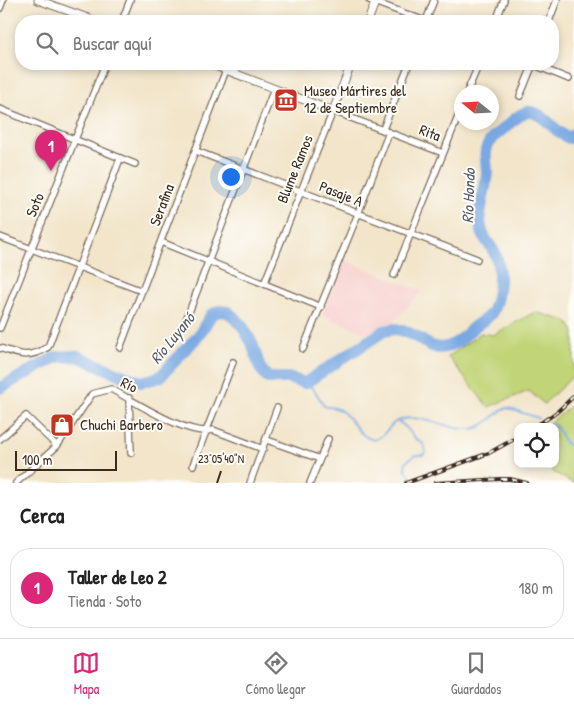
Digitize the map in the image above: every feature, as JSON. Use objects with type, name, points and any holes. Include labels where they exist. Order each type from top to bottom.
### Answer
[{"type":"street","points":[[0,8],[3,0]]},
{"type":"street","points":[[38,0],[79,15]]},
{"type":"street","points":[[124,15],[130,0]]},
{"type":"street","points":[[428,15],[434,0]]},
{"type":"street","points":[[498,15],[504,0]]},
{"type":"street","points":[[551,15],[557,0]]},
{"type":"street","points":[[370,15],[373,1],[409,15]]},
{"type":"street","name":"Soto","points":[[0,328],[103,70]]},
{"type":"street","name":"Rita","points":[[226,70],[443,153]]},
{"type":"street","name":"Serafina","points":[[120,348],[226,70]]},
{"type":"street","name":"Blume Ramos","points":[[264,284],[349,70]]},
{"type":"street","points":[[303,349],[358,214],[407,70]]},
{"type":"street","points":[[470,85],[476,70]]},
{"type":"street","points":[[520,96],[530,70]]},
{"type":"street","points":[[547,70],[569,79]]},
{"type":"street","points":[[186,320],[274,89]]},
{"type":"street","points":[[0,109],[135,164]]},
{"type":"street","points":[[394,275],[454,126]]},
{"type":"street","name":"Pasaje A","points":[[196,152],[477,259]]},
{"type":"street","points":[[0,348],[16,354],[30,356],[48,347],[120,158]]},
{"type":"street","points":[[0,237],[142,291]]},
{"type":"street","points":[[161,242],[321,307]]},
{"type":"street","points":[[193,464],[233,362]]},
{"type":"street","name":"Río","points":[[16,483],[57,446],[92,394],[111,389],[171,422],[206,432],[212,430],[263,449]]},
{"type":"street","points":[[129,398],[131,453]]},
{"type":"street","points":[[250,483],[277,408]]},
{"type":"street","points":[[0,439],[26,416],[57,446]]},
{"type":"street","points":[[310,483],[328,439]]},
{"type":"street","points":[[266,440],[320,459]]},
{"type":"shaded area","points":[[344,260],[422,291],[394,321],[378,330],[365,333],[322,315]]},
{"type":"green space","points":[[535,312],[567,321],[574,331],[574,375],[544,404],[529,391],[488,407],[448,357],[481,333],[493,335]]},
{"type":"green space","points":[[574,403],[574,483],[553,472],[552,468],[559,468],[559,423],[550,423]]},
{"type":"waterway","name":"Río Hondo","points":[[0,388],[56,357],[77,356],[142,382],[160,377],[199,335],[211,315],[219,311],[228,312],[241,324],[252,343],[260,368],[268,378],[288,378],[305,383],[384,331],[392,329],[406,332],[436,347],[449,346],[457,342],[489,316],[497,297],[499,282],[497,260],[483,235],[480,221],[487,178],[486,152],[490,142],[497,133],[517,117],[529,112],[542,117],[564,136],[569,138],[574,134]]},
{"type":"waterway","name":"Río Luyanó","points":[[305,383],[314,390],[325,407],[340,410],[360,432],[373,440],[381,436],[398,420],[403,419],[422,419],[462,429],[471,429],[479,427],[503,409],[508,408],[538,418]]},
{"type":"waterway","points":[[397,421],[405,426],[425,448],[426,452],[423,455],[415,455],[406,462],[405,468],[413,481]]},
{"type":"waterway","name":"Río Luyanó","points":[[550,422],[557,427],[565,443],[574,447]]},
{"type":"railway","points":[[541,423],[557,412],[574,396]]},
{"type":"railway","points":[[406,483],[489,453],[514,439]]},
{"type":"railway","points":[[435,483],[500,479],[527,483]]},
{"type":"place","name":"Museo Mártires del 12 de Septiembre","points":[[286,100]]},
{"type":"place","name":"Taller de Leo 2","points":[[51,171]]},
{"type":"place","name":"Chuchi Barbero","points":[[62,425]]}]
